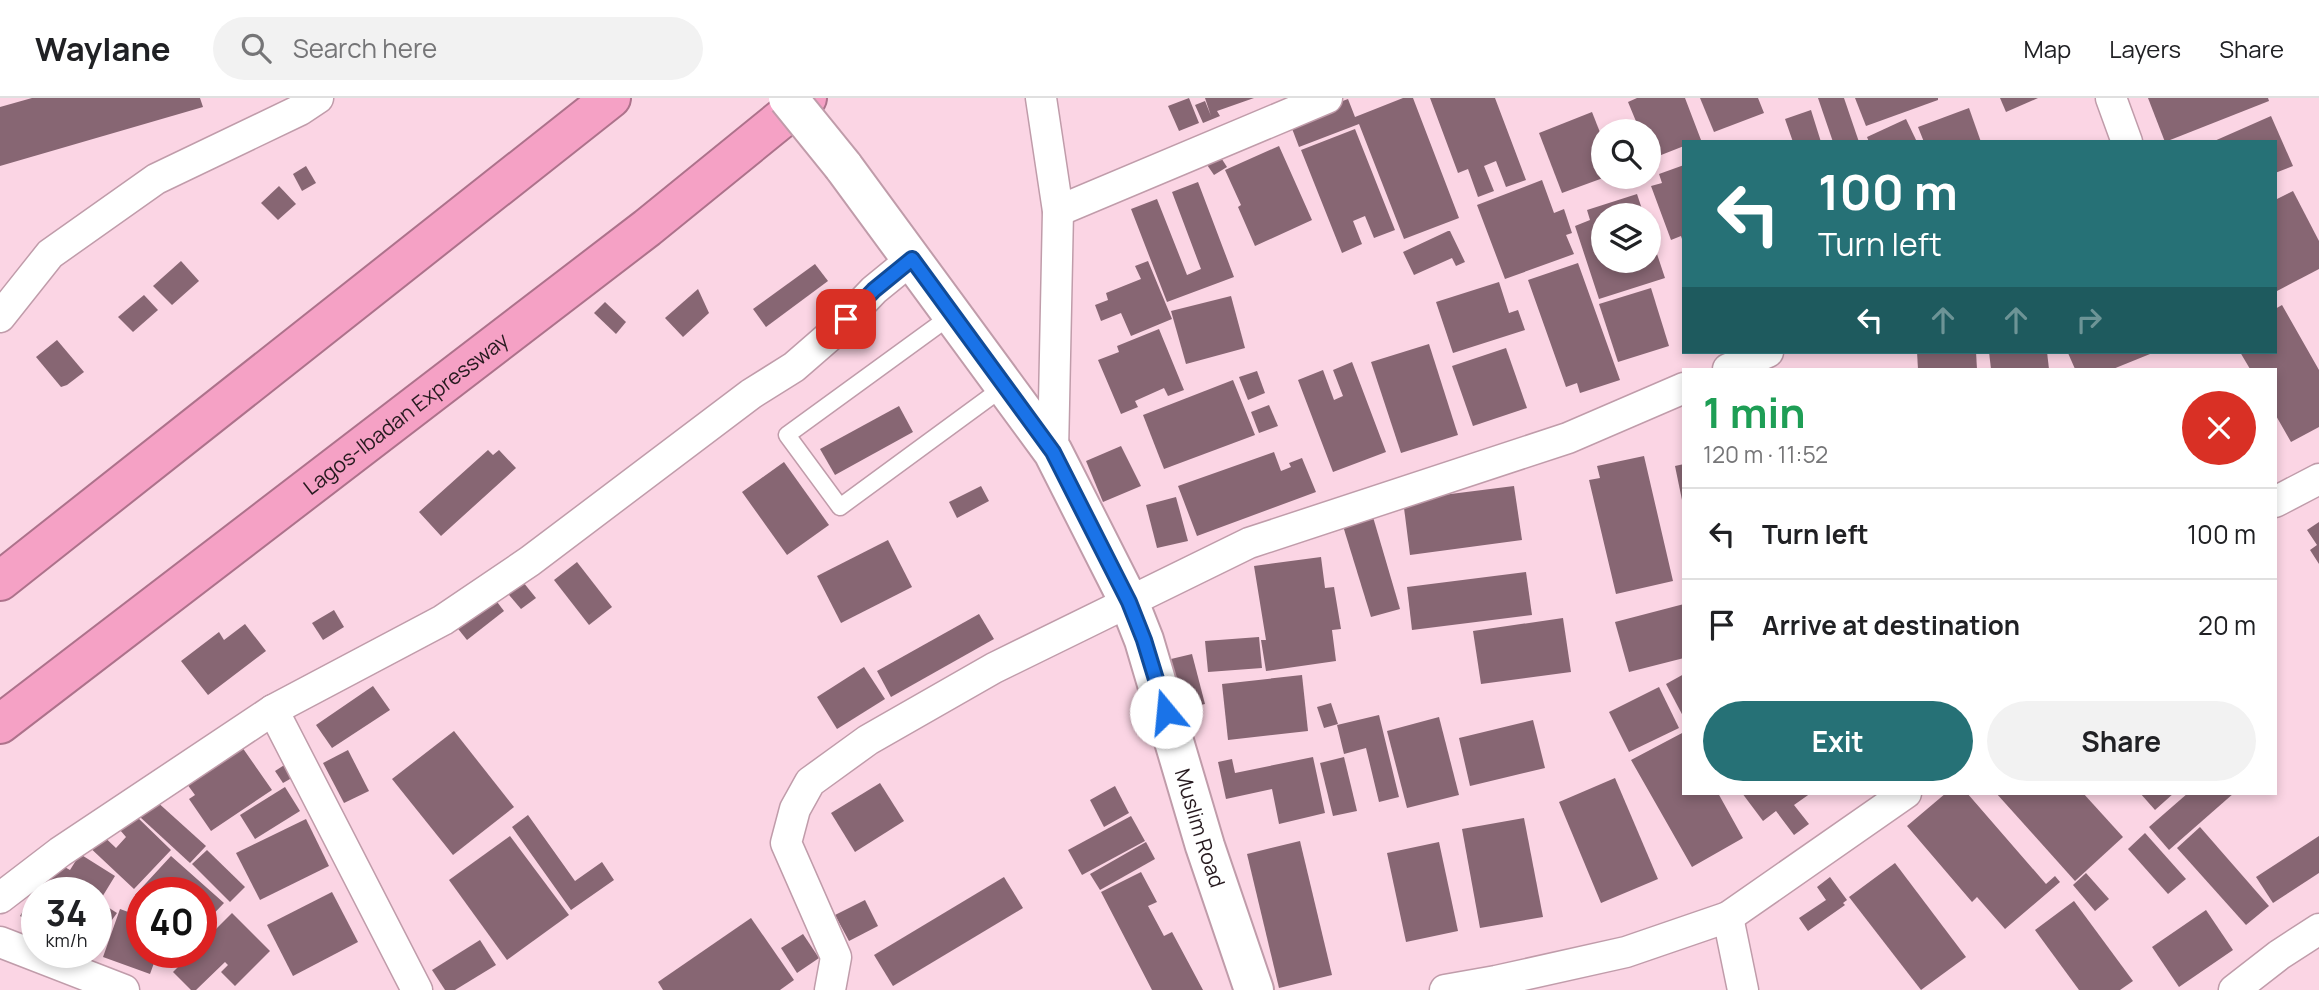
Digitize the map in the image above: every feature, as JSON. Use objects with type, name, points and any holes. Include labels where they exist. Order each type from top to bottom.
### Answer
[{"type":"highway","points":[[0,581],[611,98]]},
{"type":"highway","name":"Lagos-Ibadan Expressway","points":[[0,724],[648,228],[807,98]]},
{"type":"street","points":[[0,317],[50,254],[156,179],[300,110],[318,98]]},
{"type":"street","name":"Muslim Road","points":[[788,98],[843,166],[1053,452],[1129,602],[1152,667],[1205,846],[1254,990]]},
{"type":"street","points":[[1041,98],[1058,211],[1053,452]]},
{"type":"street","points":[[1058,211],[1327,98]]},
{"type":"street","points":[[2111,98],[2126,140]]},
{"type":"street","points":[[0,898],[60,852],[273,710],[443,620],[530,561],[751,394],[794,367],[832,334],[874,290],[912,259]]},
{"type":"street","points":[[1730,368],[1763,354]]},
{"type":"street","points":[[830,990],[835,957],[786,842],[795,809],[810,782],[868,740],[994,668],[1249,543],[1568,438],[1682,389]]},
{"type":"street","points":[[2277,501],[2319,479]]},
{"type":"street","points":[[273,710],[417,990]]},
{"type":"street","points":[[1445,990],[1496,982],[1626,952],[1728,917],[1903,795]]},
{"type":"street","points":[[1728,917],[1743,990]]},
{"type":"street","points":[[2234,990],[2279,955],[2319,929]]},
{"type":"street","points":[[0,942],[124,990]]},
{"type":"lane","points":[[952,314],[787,435],[839,507],[1005,386]]},
{"type":"building","points":[[32,98],[200,98],[203,107],[0,166],[0,107]]},
{"type":"building","points":[[1189,98],[1199,123],[1179,131],[1168,106]]},
{"type":"building","points":[[1205,98],[1254,98],[1217,111],[1220,116],[1203,123],[1195,105],[1205,101],[1211,116]]},
{"type":"building","points":[[1403,98],[1413,98],[1459,218],[1404,239],[1359,124],[1299,147],[1288,118],[1348,99],[1355,117]]},
{"type":"building","points":[[1430,98],[1495,98],[1526,180],[1506,187],[1496,161],[1484,166],[1494,191],[1478,197],[1468,169],[1458,173]]},
{"type":"building","points":[[1637,98],[1685,98],[1701,140],[1682,140],[1682,147],[1661,155],[1661,119],[1635,119],[1628,102]]},
{"type":"building","points":[[1700,98],[1758,98],[1764,113],[1714,132]]},
{"type":"building","points":[[1818,98],[1844,98],[1858,140],[1832,140]]},
{"type":"building","points":[[1855,98],[1938,98],[1938,100],[1866,126]]},
{"type":"building","points":[[2000,98],[2038,98],[2006,112]]},
{"type":"building","points":[[2148,98],[2268,98],[2269,101],[2164,140]]},
{"type":"building","points":[[1969,108],[1980,140],[1923,140],[1918,127]]},
{"type":"building","points":[[1811,110],[1820,140],[1792,140],[1785,119]]},
{"type":"building","points":[[1592,112],[1595,119],[1591,119],[1591,182],[1562,193],[1539,133]]},
{"type":"building","points":[[2271,116],[2293,166],[2277,172],[2277,140],[2217,140]]},
{"type":"building","points":[[1906,119],[1916,140],[1868,140],[1867,137]]},
{"type":"building","points":[[1355,129],[1395,230],[1374,238],[1365,216],[1353,221],[1362,244],[1342,253],[1301,150]]},
{"type":"building","points":[[1279,146],[1312,220],[1255,246],[1225,170]]},
{"type":"building","points":[[1216,150],[1227,167],[1214,175],[1203,159]]},
{"type":"building","points":[[306,166],[316,183],[302,191],[293,174]]},
{"type":"building","points":[[1682,166],[1682,239],[1681,236],[1671,240],[1661,213],[1661,203],[1657,203],[1652,189],[1661,189],[1661,173]]},
{"type":"building","points":[[1542,180],[1554,213],[1564,209],[1572,233],[1566,235],[1574,254],[1505,279],[1477,205]]},
{"type":"building","points":[[1198,182],[1234,277],[1167,302],[1131,209],[1157,199],[1187,275],[1201,269],[1172,192]]},
{"type":"building","points":[[279,186],[296,204],[278,220],[261,203]]},
{"type":"building","points":[[2293,191],[2319,241],[2319,269],[2277,291],[2277,199]]},
{"type":"building","points":[[1637,194],[1640,203],[1609,203]]},
{"type":"building","points":[[1591,209],[1591,273],[1661,273],[1661,266],[1665,278],[1599,299],[1575,226],[1590,220],[1587,210]]},
{"type":"building","points":[[1448,231],[1465,262],[1456,266],[1452,258],[1414,275],[1403,252]]},
{"type":"building","points":[[181,261],[199,281],[172,305],[153,286]]},
{"type":"building","points":[[1148,261],[1172,319],[1131,336],[1121,313],[1101,321],[1095,305],[1108,300],[1106,293],[1141,279],[1135,266]]},
{"type":"building","points":[[1578,263],[1620,380],[1580,393],[1577,383],[1566,387],[1528,280]]},
{"type":"building","points":[[815,264],[828,281],[766,327],[753,309]]},
{"type":"building","points":[[1499,282],[1509,313],[1518,310],[1525,330],[1453,353],[1436,302]]},
{"type":"building","points":[[1651,288],[1669,346],[1618,362],[1599,304]]},
{"type":"building","points":[[698,289],[709,313],[683,337],[665,318]]},
{"type":"building","points":[[144,295],[158,310],[133,332],[118,317]]},
{"type":"building","points":[[1231,296],[1245,348],[1186,364],[1171,311]]},
{"type":"building","points":[[605,302],[626,322],[616,334],[594,313]]},
{"type":"building","points":[[2282,305],[2319,370],[2319,427],[2291,442],[2277,418],[2277,368],[2249,368],[2241,354],[2277,354],[2277,308]]},
{"type":"building","points":[[1159,329],[1184,390],[1168,396],[1164,388],[1135,401],[1138,407],[1121,414],[1098,360],[1119,352],[1117,346]]},
{"type":"building","points":[[57,340],[84,372],[61,387],[36,357]]},
{"type":"building","points":[[1429,344],[1458,435],[1401,453],[1371,362]]},
{"type":"building","points":[[1506,348],[1527,408],[1473,426],[1452,366]]},
{"type":"building","points":[[1917,354],[1976,354],[1977,368],[1918,368]]},
{"type":"building","points":[[1989,354],[2047,354],[2049,368],[1991,368]]},
{"type":"building","points":[[2068,354],[2150,354],[2115,368],[2075,368]]},
{"type":"building","points":[[1352,362],[1386,452],[1333,472],[1298,380],[1323,370],[1334,400],[1343,396],[1333,370]]},
{"type":"building","points":[[1257,371],[1265,393],[1248,400],[1239,377]]},
{"type":"building","points":[[1233,380],[1255,435],[1164,469],[1143,415]]},
{"type":"building","points":[[1269,405],[1278,426],[1259,433],[1251,412]]},
{"type":"building","points":[[899,406],[913,432],[835,475],[820,449]]},
{"type":"building","points":[[1121,446],[1141,486],[1103,502],[1086,461]]},
{"type":"building","points":[[488,450],[493,455],[499,450],[516,468],[441,536],[419,512]]},
{"type":"building","points":[[1274,452],[1281,471],[1291,467],[1289,463],[1302,458],[1316,492],[1197,536],[1178,486]]},
{"type":"building","points":[[1644,456],[1673,581],[1616,594],[1589,480],[1600,478],[1597,466]]},
{"type":"building","points":[[784,462],[829,525],[787,555],[742,492]]},
{"type":"building","points":[[1682,464],[1682,500],[1675,466]]},
{"type":"building","points":[[981,486],[989,501],[957,518],[949,502]]},
{"type":"building","points":[[1514,486],[1522,540],[1410,555],[1403,500]]},
{"type":"building","points":[[1176,497],[1188,541],[1157,548],[1146,505]]},
{"type":"building","points":[[1373,517],[1400,609],[1371,617],[1343,526]]},
{"type":"building","points":[[2319,522],[2319,564],[2310,550],[2317,545],[2307,530]]},
{"type":"building","points":[[888,540],[912,587],[841,623],[817,576]]},
{"type":"building","points":[[1321,557],[1325,588],[1334,587],[1341,629],[1332,630],[1336,661],[1266,671],[1261,640],[1266,640],[1254,566]]},
{"type":"building","points":[[577,562],[612,607],[589,625],[554,580]]},
{"type":"building","points":[[1526,572],[1532,615],[1412,630],[1407,587]]},
{"type":"building","points":[[519,577],[536,598],[521,609],[504,589]]},
{"type":"building","points":[[488,590],[504,611],[467,640],[451,620]]},
{"type":"building","points":[[1682,605],[1682,659],[1629,672],[1615,622]]},
{"type":"building","points":[[334,610],[344,627],[323,640],[312,623]]},
{"type":"building","points":[[979,614],[994,639],[891,697],[877,671]]},
{"type":"building","points":[[1563,618],[1571,672],[1481,684],[1473,631]]},
{"type":"building","points":[[245,624],[266,651],[208,695],[181,661],[219,632],[224,640]]},
{"type":"building","points":[[1259,637],[1262,668],[1208,672],[1205,641]]},
{"type":"building","points":[[1192,654],[1205,704],[1184,709],[1171,659]]},
{"type":"building","points":[[864,667],[885,699],[837,729],[817,697]]},
{"type":"building","points":[[1302,675],[1308,731],[1228,740],[1222,684]]},
{"type":"building","points":[[1682,675],[1682,714],[1666,684]]},
{"type":"building","points":[[373,686],[390,710],[332,748],[316,725]]},
{"type":"building","points":[[1659,687],[1679,728],[1629,752],[1609,712]]},
{"type":"building","points":[[1331,703],[1338,724],[1324,728],[1317,707]]},
{"type":"building","points":[[1379,715],[1399,797],[1379,802],[1366,748],[1344,754],[1337,725]]},
{"type":"building","points":[[1439,717],[1459,795],[1407,808],[1387,731]]},
{"type":"building","points":[[1533,720],[1545,768],[1470,786],[1459,738]]},
{"type":"building","points":[[454,731],[514,807],[453,855],[392,779]]},
{"type":"building","points":[[1682,733],[1682,795],[1719,795],[1743,838],[1692,867],[1631,760]]},
{"type":"building","points":[[242,747],[272,790],[211,831],[189,799],[195,795],[187,784]]},
{"type":"building","points":[[348,750],[369,791],[344,803],[323,763]]},
{"type":"building","points":[[1313,757],[1325,813],[1279,824],[1272,789],[1226,799],[1218,762],[1232,759],[1235,773]]},
{"type":"building","points":[[1344,757],[1357,811],[1333,816],[1320,763]]},
{"type":"building","points":[[289,762],[297,775],[283,783],[275,771]]},
{"type":"building","points":[[1615,778],[1658,879],[1601,903],[1559,802]]},
{"type":"building","points":[[880,783],[904,821],[855,852],[831,813]]},
{"type":"building","points":[[1115,786],[1129,813],[1104,827],[1090,800]]},
{"type":"building","points":[[285,787],[300,811],[255,839],[240,815]]},
{"type":"building","points":[[1744,795],[1808,795],[1794,805],[1809,824],[1794,835],[1776,811],[1763,821]]},
{"type":"building","points":[[1944,795],[1969,795],[2046,884],[2055,876],[2060,882],[2005,929],[1977,897],[1972,902],[1907,826]]},
{"type":"building","points":[[1998,795],[2085,795],[2123,837],[2075,881]]},
{"type":"building","points":[[2142,795],[2172,795],[2155,810]]},
{"type":"building","points":[[2186,795],[2232,795],[2169,850],[2149,827]]},
{"type":"building","points":[[155,800],[206,846],[190,863],[140,817]]},
{"type":"building","points":[[135,815],[171,850],[145,877],[126,877],[126,881],[85,843],[97,830],[116,848],[126,837],[120,830]]},
{"type":"building","points":[[528,815],[575,881],[602,862],[614,880],[571,910],[512,827]]},
{"type":"building","points":[[1131,816],[1145,841],[1082,875],[1068,850]]},
{"type":"building","points":[[1524,818],[1543,917],[1480,928],[1462,829]]},
{"type":"building","points":[[306,819],[329,866],[260,900],[236,853]]},
{"type":"building","points":[[2200,827],[2269,906],[2246,925],[2177,848]]},
{"type":"building","points":[[2145,833],[2186,879],[2168,894],[2128,849]]},
{"type":"building","points":[[510,836],[569,915],[507,960],[449,880]]},
{"type":"building","points":[[2319,836],[2319,873],[2273,903],[2256,877]]},
{"type":"building","points":[[1300,841],[1332,975],[1279,988],[1247,854]]},
{"type":"building","points":[[1146,842],[1155,859],[1100,890],[1090,874]]},
{"type":"building","points":[[1439,842],[1458,931],[1406,942],[1387,853]]},
{"type":"building","points":[[207,850],[245,887],[230,902],[217,889],[217,877],[205,877],[192,864]]},
{"type":"building","points":[[80,854],[115,876],[112,881],[112,877],[44,877],[54,861],[70,870]]},
{"type":"building","points":[[171,856],[195,877],[152,877]]},
{"type":"building","points":[[1895,863],[1966,957],[1921,990],[1849,897]]},
{"type":"building","points":[[1141,872],[1157,902],[1148,906],[1164,936],[1172,932],[1203,990],[1152,990],[1101,892]]},
{"type":"building","points":[[2086,873],[2109,899],[2095,911],[2073,885]]},
{"type":"building","points":[[1004,877],[1023,908],[893,986],[874,955]]},
{"type":"building","points":[[1830,877],[1847,900],[1843,903],[1845,905],[1808,931],[1799,918],[1826,900],[1817,887]]},
{"type":"building","points":[[332,892],[358,942],[293,976],[267,925]]},
{"type":"building","points":[[217,897],[224,903],[217,910]]},
{"type":"building","points":[[865,900],[878,926],[849,941],[835,915]]},
{"type":"building","points":[[2074,901],[2133,981],[2120,990],[2079,990],[2035,930]]},
{"type":"building","points":[[120,909],[126,911],[126,965],[112,960],[112,932]]},
{"type":"building","points":[[2206,910],[2233,950],[2179,987],[2152,947]]},
{"type":"building","points":[[232,913],[270,951],[235,986],[221,972],[228,965],[225,962],[196,990],[191,990],[173,972],[177,968],[217,968],[217,928]]},
{"type":"building","points":[[751,918],[794,980],[780,990],[663,990],[658,982]]},
{"type":"building","points":[[803,934],[819,958],[797,973],[781,948]]},
{"type":"building","points":[[480,940],[496,965],[455,990],[445,990],[432,970]]},
{"type":"building","points":[[133,968],[152,968],[150,974]]},
{"type":"route","points":[[846,319],[874,290],[912,259],[1053,452],[1129,602],[1144,640],[1166,712]]}]
